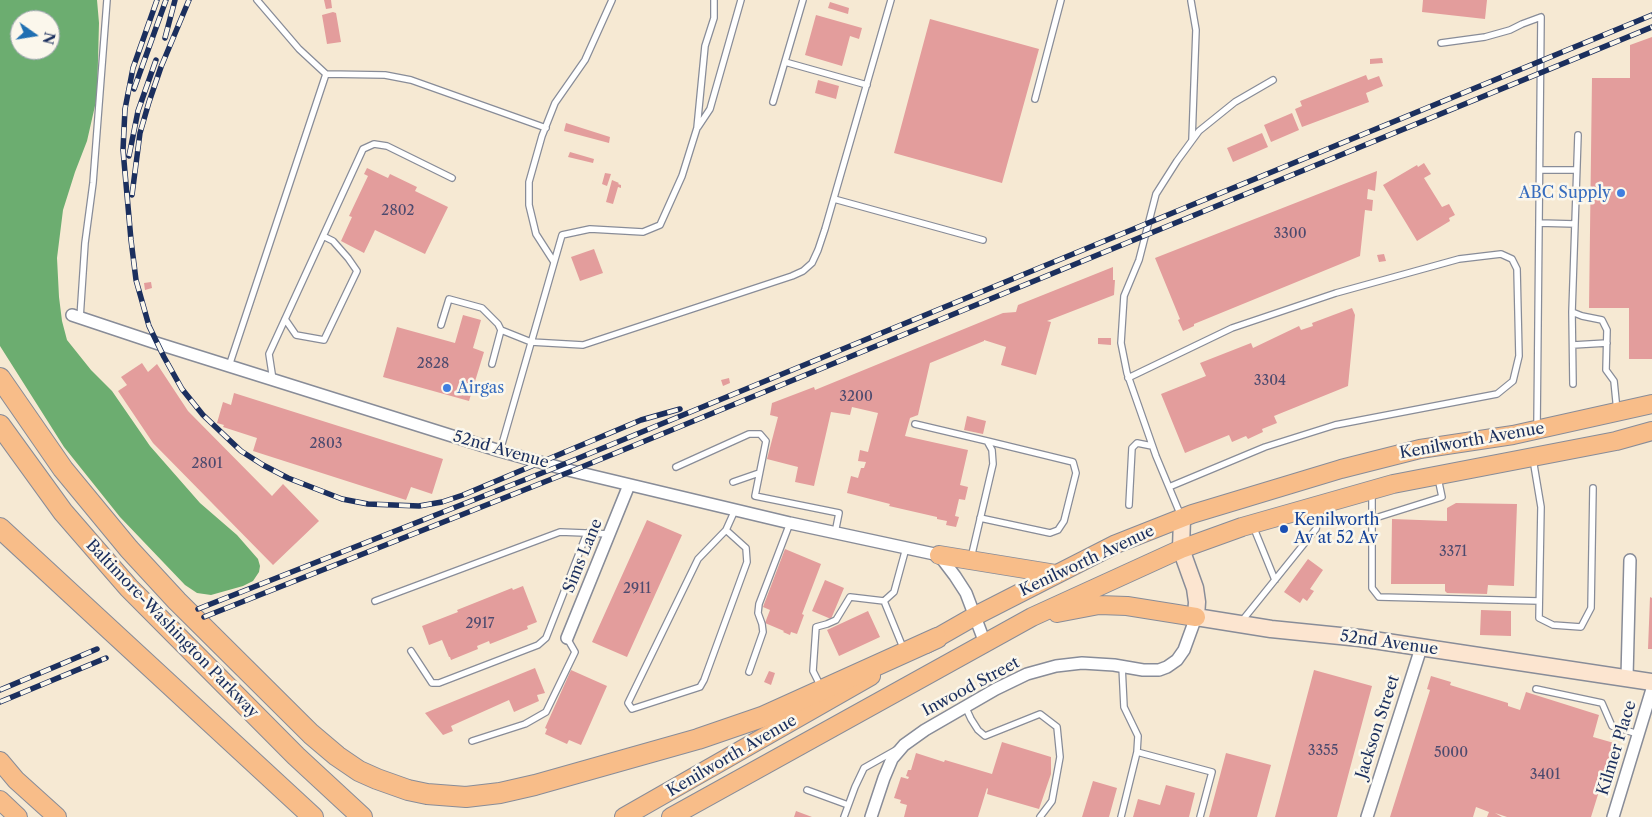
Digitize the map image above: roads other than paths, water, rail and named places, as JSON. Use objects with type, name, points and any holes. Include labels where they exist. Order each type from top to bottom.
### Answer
[{"type":"highway","points":[[0,378],[68,476],[129,549],[177,601],[311,734],[337,756],[359,771],[392,785],[418,792],[466,797],[535,784],[698,739],[762,717],[937,638]]},
{"type":"highway","name":"Baltimore-Washington Parkway","points":[[0,425],[63,512],[130,588],[296,756],[362,817]]},
{"type":"highway","points":[[0,528],[313,817]]},
{"type":"main road","name":"Kenilworth Avenue","points":[[624,817],[975,616],[1116,544],[1182,518],[1257,493],[1341,469],[1420,449],[1537,430],[1652,404]]},
{"type":"main road","name":"Kenilworth Avenue","points":[[671,817],[1032,617],[1181,549],[1252,524],[1372,490],[1437,475],[1616,441],[1652,431]]},
{"type":"main road","points":[[939,555],[1056,574]]},
{"type":"main road","points":[[1032,617],[1099,605],[1127,606],[1196,617]]},
{"type":"main road","points":[[0,761],[16,780],[48,811],[57,817]]},
{"type":"main road","points":[[0,800],[18,817]]},
{"type":"street","name":"52nd Avenue","points":[[76,316],[273,380],[572,472],[790,523],[939,555]]},
{"type":"street","name":"Sims Lane","points":[[567,638],[629,485]]},
{"type":"street","points":[[1182,518],[1181,549],[1195,588],[1197,602],[1196,617]]},
{"type":"street","points":[[939,555],[966,593],[985,643]]},
{"type":"street","name":"Kilmer Place","points":[[1627,677],[1630,560]]},
{"type":"street","name":"52nd Avenue","points":[[1196,617],[1271,629],[1360,638],[1652,682]]},
{"type":"street","name":"Inwood Street","points":[[871,817],[892,760],[904,745],[924,730],[1028,674],[1056,666],[1082,663],[1122,666],[1143,670],[1159,670],[1167,667],[1177,660],[1184,650],[1196,617]]},
{"type":"street","name":"Jackson Street","points":[[1367,817],[1420,648]]},
{"type":"street","name":"Kilmer Place","points":[[1613,817],[1652,689]]},
{"type":"lane","points":[[76,316],[93,183],[107,0]]},
{"type":"lane","points":[[257,0],[299,49],[326,74],[385,75],[411,80],[546,128]]},
{"type":"lane","points":[[554,262],[536,234],[529,205],[529,182],[555,103],[586,60],[612,0]]},
{"type":"lane","points":[[500,451],[562,234],[590,229],[643,232],[660,225],[682,176],[697,128],[705,46],[714,18],[714,0]]},
{"type":"lane","points":[[697,128],[710,110],[741,0]]},
{"type":"lane","points":[[773,102],[803,0]]},
{"type":"lane","points":[[501,330],[531,342],[582,345],[803,271],[812,263],[818,250],[891,0]]},
{"type":"lane","points":[[1035,98],[1061,0]]},
{"type":"lane","points":[[1191,1],[1196,30],[1192,140]]},
{"type":"lane","points":[[1441,43],[1485,37],[1510,30],[1541,17],[1537,430]]},
{"type":"lane","points":[[785,62],[866,85]]},
{"type":"lane","points":[[229,366],[326,74]]},
{"type":"lane","points":[[1182,518],[1152,446],[1128,378],[1122,343],[1124,296],[1139,260],[1156,194],[1192,140],[1199,131],[1235,102],[1273,80]]},
{"type":"lane","points":[[1573,384],[1572,312],[1578,135]]},
{"type":"lane","points":[[273,380],[269,354],[363,149],[374,144],[387,146],[452,178]]},
{"type":"lane","points":[[1540,170],[1576,170]]},
{"type":"lane","points":[[834,199],[983,240]]},
{"type":"lane","points":[[1539,223],[1575,224]]},
{"type":"lane","points":[[285,319],[296,335],[324,340],[357,270],[333,241],[323,236]]},
{"type":"lane","points":[[1128,378],[1232,328],[1336,293],[1459,258],[1501,254],[1512,259],[1517,269],[1519,356],[1514,381],[1498,394],[1335,426],[1265,447],[1169,487]]},
{"type":"lane","points":[[441,326],[449,299],[482,308],[498,324],[501,330],[492,364]]},
{"type":"lane","points":[[1572,312],[1602,320],[1608,330],[1606,370],[1614,381],[1617,413]]},
{"type":"lane","points":[[1573,344],[1607,343]]},
{"type":"lane","points":[[915,424],[1073,462],[1076,473],[1064,521],[1058,530],[1050,533],[980,518]]},
{"type":"lane","points":[[676,467],[748,434],[760,434],[766,441],[755,496],[839,513],[835,533]]},
{"type":"lane","points":[[970,560],[993,464],[992,450],[987,441]]},
{"type":"lane","points":[[1129,505],[1132,448],[1137,442],[1152,446]]},
{"type":"lane","points":[[1533,457],[1541,507],[1539,618],[1553,625],[1581,627],[1591,608],[1593,488]]},
{"type":"lane","points":[[733,482],[759,473]]},
{"type":"lane","points":[[1372,519],[1442,497],[1437,475]]},
{"type":"lane","points":[[1372,490],[1372,588],[1379,597],[1539,601]]},
{"type":"lane","points":[[1240,624],[1316,529],[1322,503]]},
{"type":"lane","points":[[726,530],[746,548],[747,562],[704,680],[700,687],[632,710],[628,703],[698,559],[726,530],[735,510]]},
{"type":"lane","points":[[749,672],[763,632],[758,613],[759,604],[790,523]]},
{"type":"lane","points":[[1252,524],[1275,580]]},
{"type":"lane","points":[[375,601],[560,532],[610,534]]},
{"type":"lane","points":[[411,650],[432,683],[439,683],[538,645],[546,638],[587,533]]},
{"type":"lane","points":[[884,601],[894,592],[906,548]]},
{"type":"lane","points":[[822,690],[813,671],[816,627],[836,620],[850,596],[884,601]]},
{"type":"lane","points":[[884,601],[905,652]]},
{"type":"lane","points":[[472,740],[525,724],[546,712],[576,652],[567,638]]},
{"type":"lane","points":[[1121,817],[1137,752],[1138,736],[1124,707],[1122,666]]},
{"type":"lane","points":[[1536,689],[1602,703],[1612,726],[1638,734]]},
{"type":"lane","points":[[966,706],[971,719],[978,730],[985,736],[1040,714],[1057,727],[1060,757],[1052,802],[1040,817]]},
{"type":"lane","points":[[844,817],[854,787],[864,768],[904,745]]},
{"type":"lane","points":[[1137,752],[1212,772],[1200,817]]},
{"type":"lane","points":[[807,790],[848,805]]},
{"type":"railway","points":[[157,0],[133,68],[125,109],[123,150],[136,280],[149,326],[182,389],[203,415],[241,451],[288,478],[342,499],[368,504],[419,506],[442,502],[463,495],[641,420],[680,409]]},
{"type":"railway","points":[[134,89],[166,0]]},
{"type":"railway","points":[[165,38],[175,0]]},
{"type":"railway","points":[[132,195],[140,133],[149,102],[161,67],[189,0]]},
{"type":"railway","points":[[198,609],[557,467],[1652,15]]},
{"type":"railway","points":[[204,617],[572,471],[1652,27]]},
{"type":"railway","points":[[129,156],[138,111],[156,60]]},
{"type":"railway","points":[[0,690],[97,649]]},
{"type":"railway","points":[[0,702],[106,658]]},
{"type":"place","name":"ABC Supply","points":[[1621,193]]},
{"type":"place","name":"Airgas","points":[[447,388]]},
{"type":"place","name":"Kenilworth Av at 52 Av","points":[[1284,529]]}]
